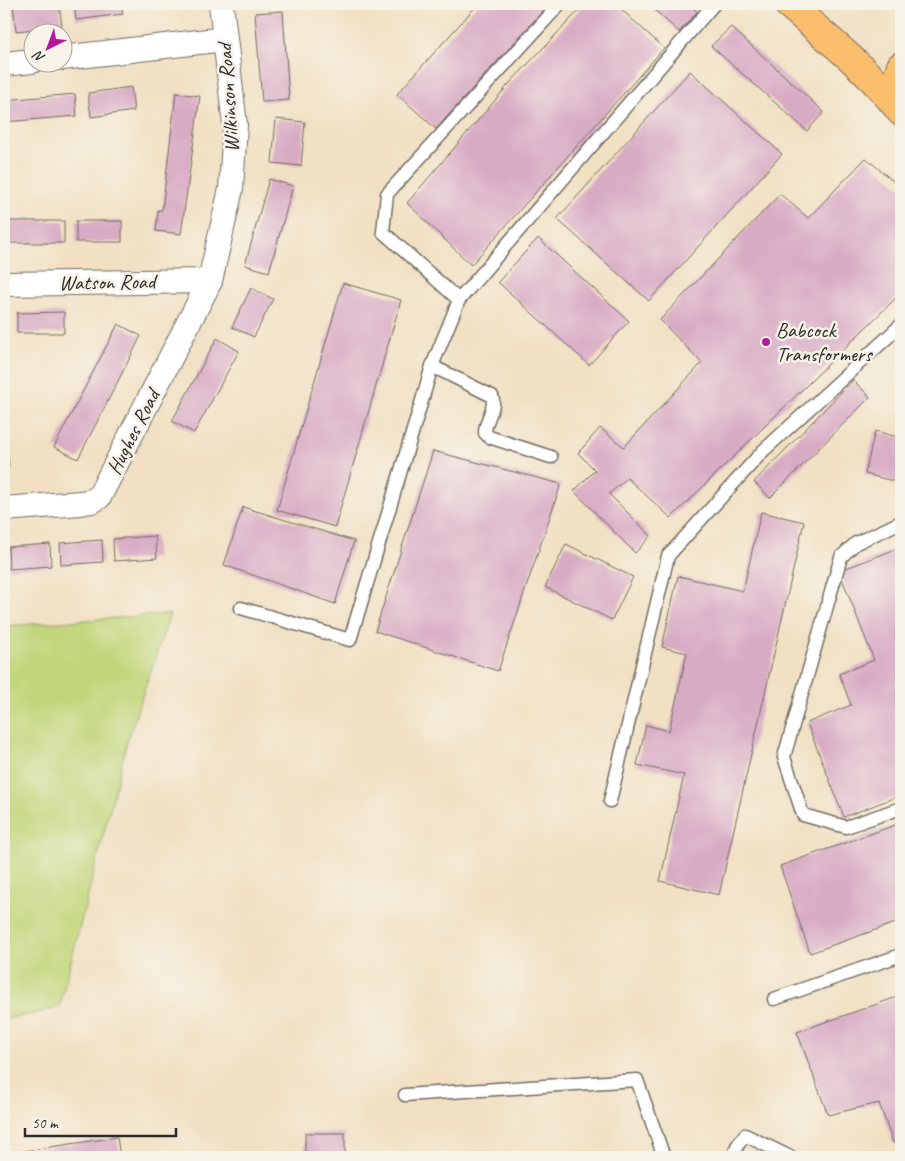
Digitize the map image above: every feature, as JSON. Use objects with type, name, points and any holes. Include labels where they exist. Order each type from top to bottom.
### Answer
[{"type":"main road","points":[[788,4],[838,47],[895,104]]},
{"type":"main road","points":[[895,104],[901,66]]},
{"type":"street","name":"Wilkinson Road","points":[[210,281],[231,189],[235,125],[221,4]]},
{"type":"street","points":[[72,57],[225,39]]},
{"type":"street","points":[[4,64],[22,62]]},
{"type":"street","name":"Watson Road","points":[[4,284],[210,281]]},
{"type":"street","name":"Hughes Road","points":[[4,509],[80,503],[92,501],[99,497],[210,281]]},
{"type":"lane","points":[[460,300],[383,232],[388,194],[560,4]]},
{"type":"lane","points":[[241,608],[350,640],[432,366],[460,300],[713,4]]},
{"type":"lane","points":[[610,801],[668,556],[764,452],[901,325]]},
{"type":"lane","points":[[432,366],[492,396],[494,400],[493,405],[485,428],[485,433],[489,437],[551,457]]},
{"type":"lane","points":[[901,522],[856,543],[841,557],[784,756],[803,814],[846,827],[901,808]]},
{"type":"lane","points":[[774,999],[901,954]]},
{"type":"lane","points":[[405,1095],[637,1080],[664,1157]]},
{"type":"lane","points":[[734,1157],[737,1146],[745,1135],[790,1157]]},
{"type":"green space","points":[[170,614],[128,738],[59,1008],[4,1020],[4,626]]},
{"type":"building","points":[[13,4],[59,4],[61,22],[22,22],[22,30],[16,31]]},
{"type":"building","points":[[74,4],[121,4],[123,14],[76,20]]},
{"type":"building","points":[[478,4],[549,4],[436,129],[397,94]]},
{"type":"building","points":[[585,4],[615,4],[664,48],[471,265],[407,203],[509,84]]},
{"type":"building","points":[[648,4],[689,4],[697,12],[679,32]]},
{"type":"building","points":[[283,11],[289,100],[262,102],[255,13]]},
{"type":"building","points":[[731,27],[824,112],[807,131],[711,46]]},
{"type":"building","points":[[690,71],[782,154],[649,301],[557,219]]},
{"type":"building","points":[[131,87],[134,111],[91,117],[88,93]]},
{"type":"building","points":[[176,93],[200,96],[181,234],[156,231],[158,210],[162,210]]},
{"type":"building","points":[[75,94],[77,116],[4,122],[4,100]]},
{"type":"building","points":[[276,119],[305,122],[301,166],[272,163]]},
{"type":"building","name":"Babcock Transformers","points":[[866,158],[901,188],[901,293],[671,518],[627,478],[609,494],[651,536],[635,553],[574,491],[595,470],[578,453],[600,428],[624,447],[702,363],[660,320],[780,194],[808,218]]},
{"type":"building","points":[[269,179],[293,186],[269,272],[245,265]]},
{"type":"building","points":[[4,221],[64,221],[64,243],[4,243]]},
{"type":"building","points":[[76,221],[122,221],[122,242],[76,242]]},
{"type":"building","points":[[538,238],[629,321],[589,365],[498,282]]},
{"type":"building","points":[[343,283],[401,300],[335,527],[277,510]]},
{"type":"building","points":[[251,288],[273,299],[254,337],[232,327]]},
{"type":"building","points":[[64,312],[64,333],[17,333],[17,313]]},
{"type":"building","points":[[4,322],[6,322],[6,345],[4,345]]},
{"type":"building","points":[[118,324],[141,336],[78,459],[54,447]]},
{"type":"building","points":[[217,338],[239,351],[194,433],[172,421]]},
{"type":"building","points":[[853,380],[870,397],[770,498],[754,482]]},
{"type":"building","points":[[875,431],[901,438],[901,483],[865,474]]},
{"type":"building","points":[[7,445],[9,467],[4,467],[4,446]]},
{"type":"building","points":[[433,451],[561,484],[498,671],[375,631]]},
{"type":"building","points":[[243,507],[354,541],[335,604],[224,565]]},
{"type":"building","points":[[761,512],[804,522],[719,895],[660,881],[684,775],[637,765],[646,725],[669,731],[687,653],[662,647],[678,576],[743,591]]},
{"type":"building","points":[[155,536],[157,558],[114,561],[113,539]]},
{"type":"building","points":[[102,540],[103,562],[61,565],[60,543]]},
{"type":"building","points":[[50,544],[51,566],[9,569],[8,547]]},
{"type":"building","points":[[566,544],[633,577],[612,620],[545,587]]},
{"type":"building","points":[[901,547],[901,795],[844,817],[807,723],[851,705],[839,674],[874,660],[839,571]]},
{"type":"building","points":[[901,823],[901,921],[810,953],[780,866]]},
{"type":"building","points":[[900,996],[901,1141],[893,1143],[879,1103],[828,1115],[797,1032]]},
{"type":"building","points":[[305,1133],[345,1133],[345,1157],[305,1157]]},
{"type":"building","points":[[117,1137],[120,1157],[4,1157],[4,1154]]},
{"type":"place","name":"Babcock Transformers","points":[[766,342]]}]
